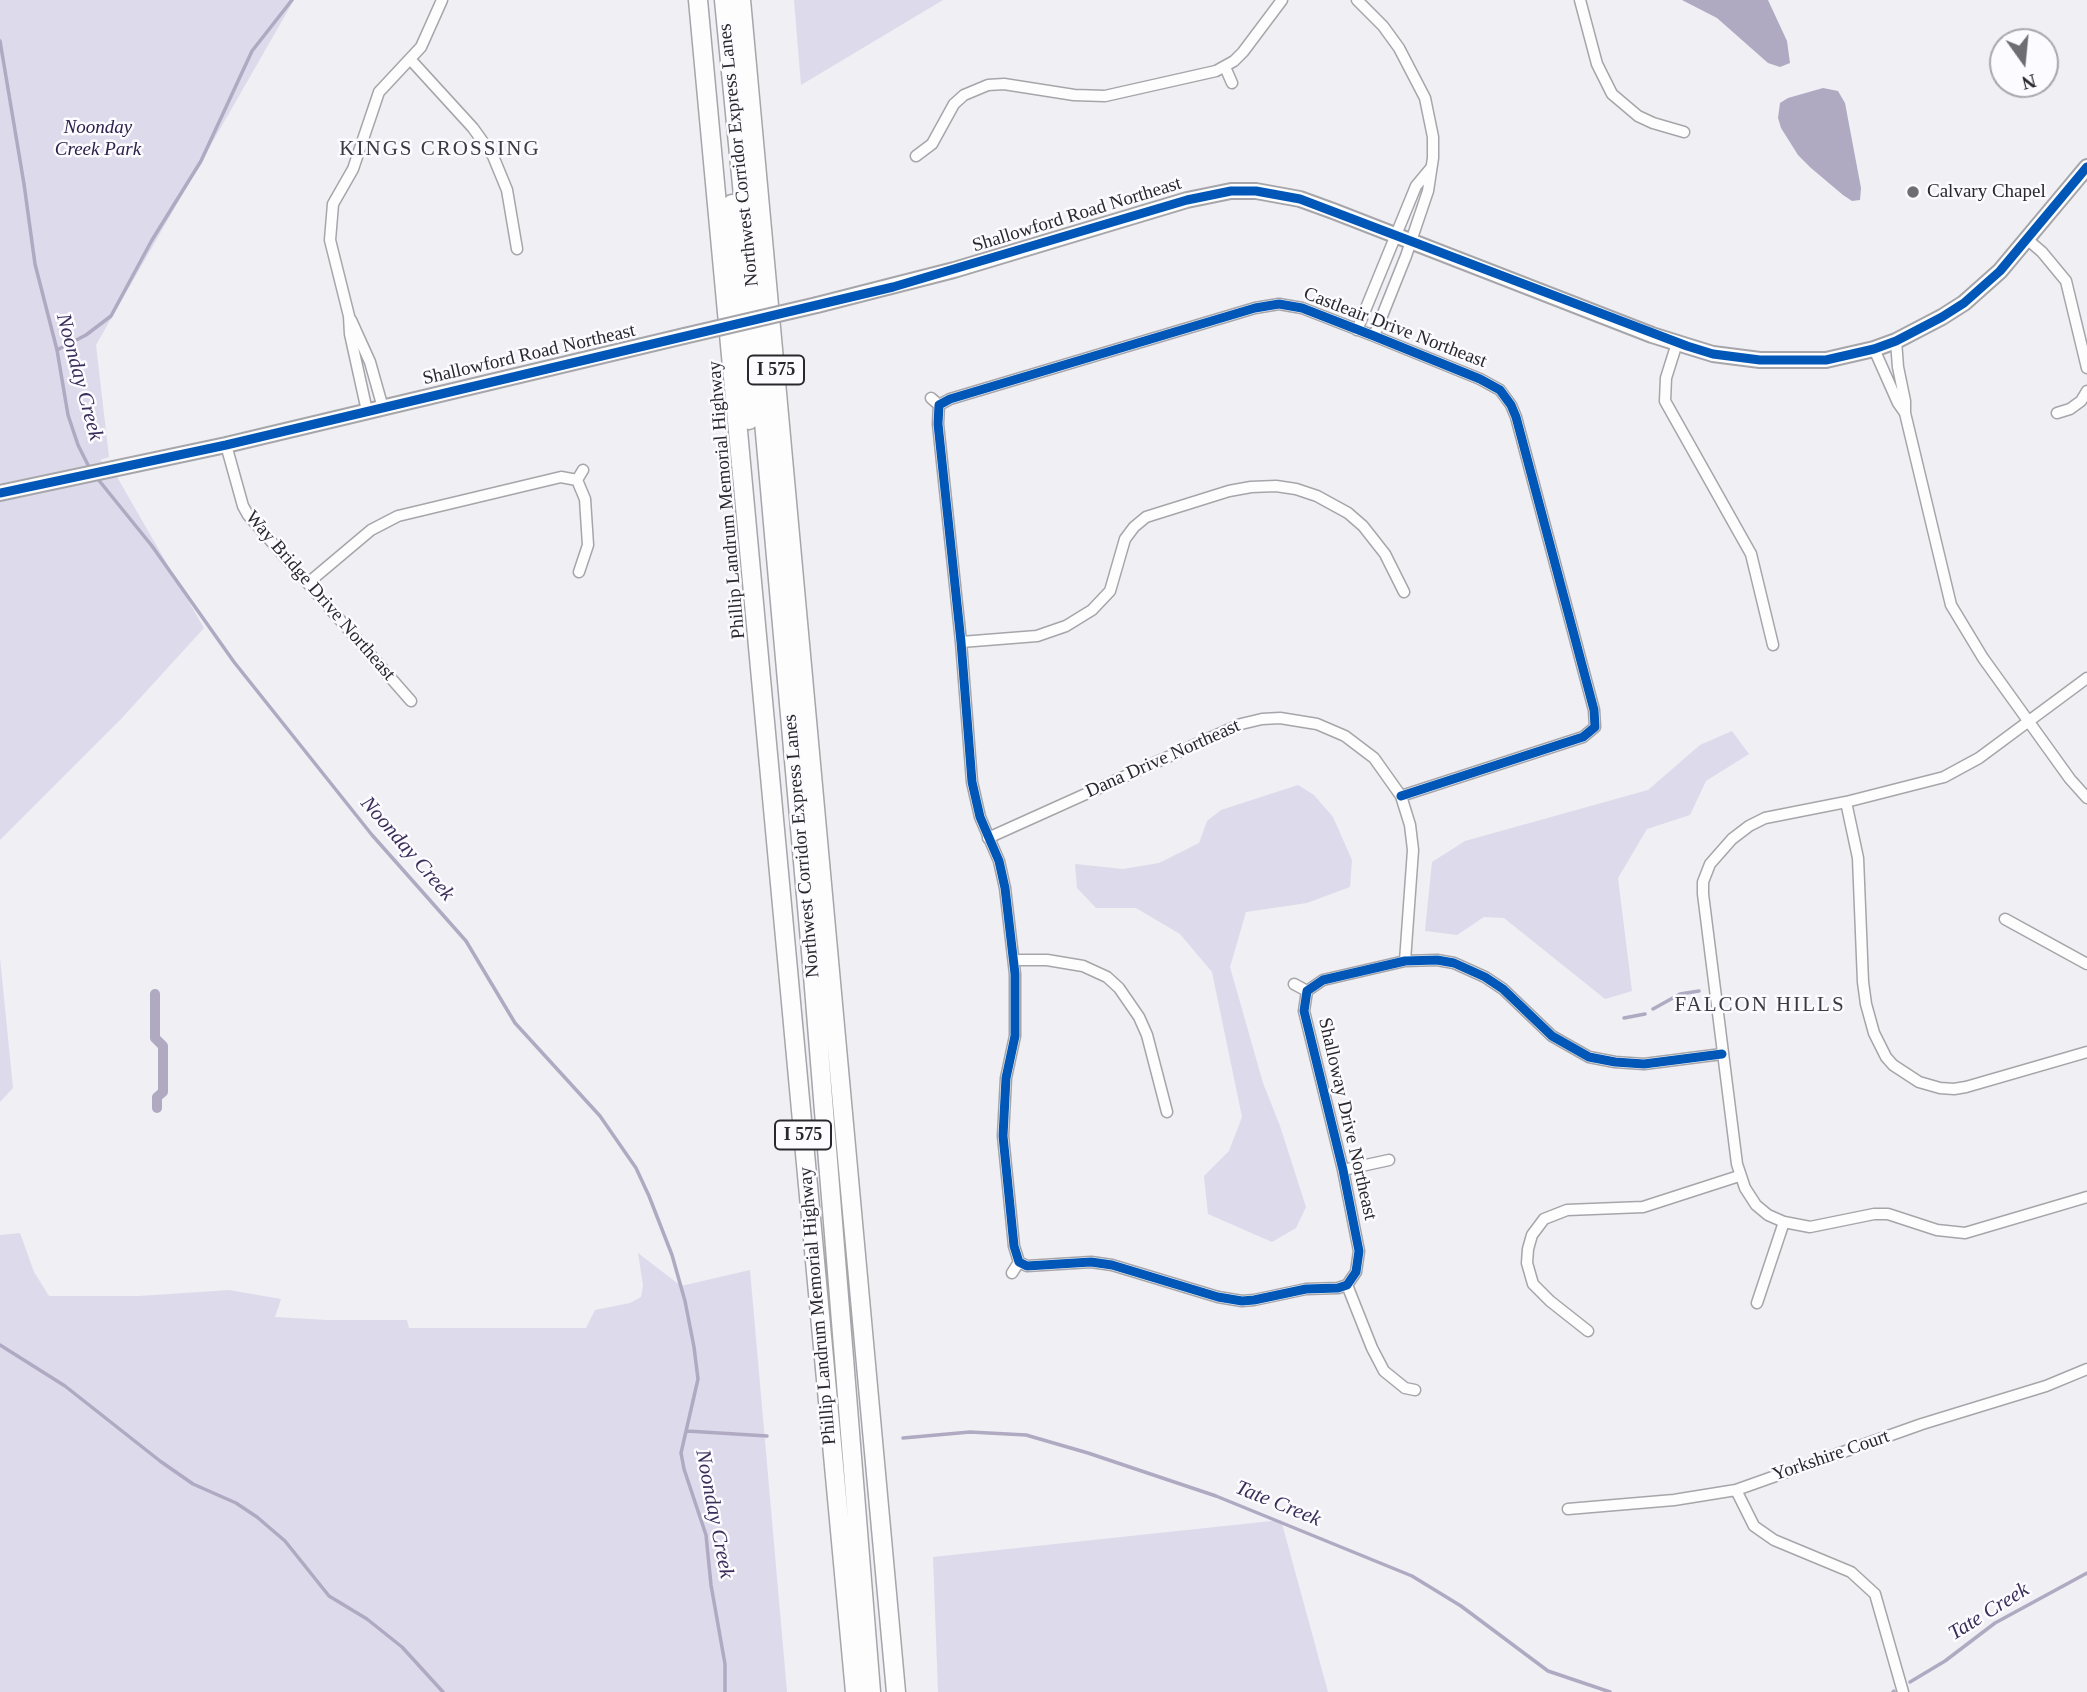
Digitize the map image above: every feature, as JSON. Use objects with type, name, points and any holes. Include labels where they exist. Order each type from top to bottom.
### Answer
[{"type":"highway","name":"Phillip Landrum Memorial Highway","points":[[698,0],[855,1692]]},
{"type":"highway","points":[[715,0],[746,369],[760,662]]},
{"type":"highway","name":"Northwest Corridor Express Lanes","points":[[724,0],[810,935],[871,1692]]},
{"type":"highway","name":"I 575","points":[[741,0],[896,1692]]},
{"type":"street","points":[[383,408],[370,362],[349,316],[330,240],[333,204],[354,169],[379,92],[426,39],[442,0]]},
{"type":"street","points":[[916,156],[932,144],[954,104],[964,95],[988,85],[1004,84],[1074,95],[1105,96],[1206,74],[1224,67],[1243,52],[1282,0]]},
{"type":"street","points":[[1357,0],[1383,26],[1399,48],[1420,88],[1433,137],[1430,181],[1411,241],[1374,337]]},
{"type":"street","points":[[1580,0],[1597,64],[1612,94],[1637,116],[1684,132]]},
{"type":"street","points":[[410,59],[473,128],[493,156],[507,190],[517,248]]},
{"type":"street","points":[[1224,67],[1232,83]]},
{"type":"street","name":"Shallowford Road Northeast","points":[[0,493],[226,445],[893,287],[1187,200],[1231,191],[1256,191],[1300,199],[1677,343],[1713,354],[1760,360],[1826,360],[1896,341],[1964,303],[2000,271],[2087,167]]},
{"type":"street","points":[[1357,330],[1416,186],[1431,168]]},
{"type":"street","points":[[2028,240],[2042,252],[2066,281],[2087,368]]},
{"type":"street","name":"Castleair Drive Northeast","points":[[1019,1262],[1014,1246],[1003,1136],[1003,1105],[1014,1036],[1014,960],[999,861],[980,817],[972,782],[961,642],[935,401],[950,399],[1268,304],[1302,308],[1492,384],[1511,405],[1599,730],[1401,796]]},
{"type":"street","points":[[349,316],[350,334],[367,411]]},
{"type":"street","points":[[1896,341],[1905,413],[1951,605],[1969,636],[2028,721],[2087,798]]},
{"type":"street","points":[[1677,343],[1666,378],[1665,401],[1748,548],[1773,645]]},
{"type":"street","points":[[1874,349],[1905,413]]},
{"type":"street","points":[[2057,413],[2081,401],[2087,391]]},
{"type":"street","name":"Way Bridge Drive Northeast","points":[[226,445],[247,515],[411,701]]},
{"type":"street","points":[[577,480],[583,470]]},
{"type":"street","points":[[307,583],[371,530],[398,516],[561,477],[577,480]]},
{"type":"street","points":[[577,480],[584,499],[588,545],[579,572]]},
{"type":"street","points":[[961,642],[1037,636],[1066,626],[1092,610],[1110,591],[1125,539],[1146,517],[1251,487],[1276,486],[1296,489],[1317,496],[1348,513],[1363,526],[1385,554],[1404,592]]},
{"type":"street","points":[[2087,678],[1964,769],[1944,777],[1846,802],[1765,818],[1749,826],[1732,839],[1710,864],[1703,882],[1739,1176],[1756,1205],[1768,1215],[1784,1222],[1810,1227],[1874,1214],[1888,1214],[1937,1230],[1965,1233],[2087,1198]]},
{"type":"street","name":"Dana Drive Northeast","points":[[988,838],[1241,723],[1262,719],[1298,719],[1317,724],[1345,736],[1374,758],[1401,796],[1410,825],[1413,850],[1405,961]]},
{"type":"street","points":[[1846,802],[1858,858],[1866,1004],[1874,1033],[1893,1065],[1919,1082],[1954,1089],[2087,1052]]},
{"type":"street","points":[[2005,919],[2087,964]]},
{"type":"street","points":[[1014,960],[1047,960],[1083,966],[1107,977],[1119,988],[1139,1017],[1147,1035],[1167,1112]]},
{"type":"street","points":[[1294,984],[1307,991],[1323,980],[1405,961],[1437,960],[1472,969],[1503,989],[1552,1036],[1589,1057],[1644,1064],[1722,1054]]},
{"type":"street","name":"Shalloway Drive Northeast","points":[[1307,991],[1304,1010],[1343,1170],[1359,1258],[1356,1272],[1347,1284]]},
{"type":"street","name":"Shalloway Drive Northeast","points":[[1343,1170],[1389,1160]]},
{"type":"street","points":[[1588,1331],[1533,1284],[1527,1263],[1528,1249],[1532,1235],[1544,1219],[1567,1210],[1643,1207],[1739,1176]]},
{"type":"street","points":[[1757,1303],[1784,1222]]},
{"type":"street","points":[[1012,1273],[1019,1262],[1036,1267],[1091,1262],[1112,1265],[1218,1297],[1242,1301],[1306,1289],[1338,1288],[1347,1284],[1384,1371],[1405,1388],[1415,1390]]},
{"type":"street","name":"Yorkshire Court","points":[[1568,1510],[1674,1500],[1736,1490],[1922,1424],[2046,1387],[2087,1369]]},
{"type":"street","points":[[1736,1490],[1754,1526],[1774,1540],[1851,1572],[1875,1594],[1903,1692]]},
{"type":"green space","name":"Noonday Creek Park","points":[[0,0],[294,0],[96,345],[109,457],[100,460],[113,470],[204,628],[121,719],[0,840]]},
{"type":"green space","points":[[794,0],[943,0],[801,85]]},
{"type":"green space","points":[[1732,731],[1749,754],[1706,781],[1690,815],[1647,829],[1618,878],[1632,991],[1605,999],[1504,918],[1484,917],[1457,935],[1425,931],[1432,862],[1465,841],[1648,790],[1700,745]]},
{"type":"green space","points":[[1298,785],[1314,795],[1333,817],[1352,860],[1350,887],[1307,903],[1246,912],[1230,967],[1263,1083],[1306,1207],[1296,1228],[1272,1242],[1208,1214],[1204,1176],[1229,1151],[1242,1117],[1212,972],[1180,934],[1136,908],[1096,908],[1077,888],[1075,864],[1123,869],[1159,863],[1199,843],[1207,821],[1221,810]]},
{"type":"green space","points":[[0,958],[13,1088],[0,1102]]},
{"type":"green space","points":[[20,1233],[34,1272],[49,1296],[139,1296],[229,1290],[281,1299],[275,1317],[407,1320],[409,1328],[586,1328],[595,1310],[630,1303],[641,1297],[643,1285],[638,1253],[681,1286],[750,1270],[787,1692],[0,1692],[0,1235]]},
{"type":"green space","points":[[1281,1520],[1328,1692],[938,1692],[933,1557]]},
{"type":"shaded area","points":[[1682,0],[1768,0],[1787,41],[1790,63],[1780,67],[1768,63],[1717,18]]},
{"type":"shaded area","points":[[1823,88],[1838,91],[1845,103],[1861,188],[1860,200],[1852,201],[1811,168],[1798,155],[1781,128],[1778,118],[1780,103]]},
{"type":"waterway","points":[[57,350],[86,335],[111,316],[152,240],[201,161],[252,51],[292,0]]},
{"type":"waterway","name":"Noonday Creek","points":[[0,41],[35,264],[57,350],[68,415],[90,469]]},
{"type":"waterway","name":"Noonday Creek","points":[[97,478],[152,546],[234,662],[372,835],[466,941],[515,1023],[600,1116],[636,1168],[672,1255],[694,1347],[698,1379],[681,1453],[706,1535],[711,1585],[725,1664],[725,1692]]},
{"type":"waterway","points":[[1653,1009],[1680,994],[1699,991]]},
{"type":"waterway","points":[[155,994],[155,1038],[163,1046],[163,1092],[157,1097],[157,1108]]},
{"type":"waterway","points":[[1624,1018],[1645,1014]]},
{"type":"waterway","points":[[0,1345],[65,1386],[193,1484],[236,1503],[257,1517],[285,1541],[329,1596],[367,1619],[402,1647],[443,1692]]},
{"type":"waterway","name":"Tate Creek","points":[[687,1431],[767,1436]]},
{"type":"waterway","name":"Tate Creek","points":[[903,1438],[970,1432],[1026,1435],[1216,1496],[1412,1576],[1461,1606],[1548,1671],[1610,1692]]},
{"type":"waterway","name":"Tate Creek","points":[[1910,1682],[1945,1661],[1995,1623],[2087,1573]]},
{"type":"cycle path","points":[[0,493],[226,445],[893,287],[1187,200],[1231,191],[1256,191],[1300,199],[1713,354],[1760,360],[1826,360],[1896,341],[1964,303],[2000,271],[2087,167]]},
{"type":"cycle path","points":[[1401,796],[1583,737],[1595,727],[1594,710],[1516,417],[1500,390],[1480,379],[1374,336],[1302,308],[1279,304],[1255,308],[950,399],[939,405],[938,424],[961,642],[972,782],[980,817],[999,861],[1005,888],[1015,974],[1015,1036],[1006,1078],[1003,1136],[1014,1246],[1019,1262],[1027,1266],[1091,1262],[1112,1265],[1218,1297],[1242,1301],[1306,1289],[1338,1288],[1347,1285],[1356,1272],[1359,1251],[1343,1170],[1304,1011],[1307,991],[1323,980],[1405,961],[1437,960],[1454,963],[1485,977],[1503,989],[1552,1036],[1589,1057],[1644,1064],[1722,1054]]},
{"type":"place","name":"Calvary Chapel","points":[[1913,192]]},
{"type":"district","name":"KINGS CROSSING","points":[[440,149]]},
{"type":"district","name":"FALCON HILLS","points":[[1760,1005]]}]
